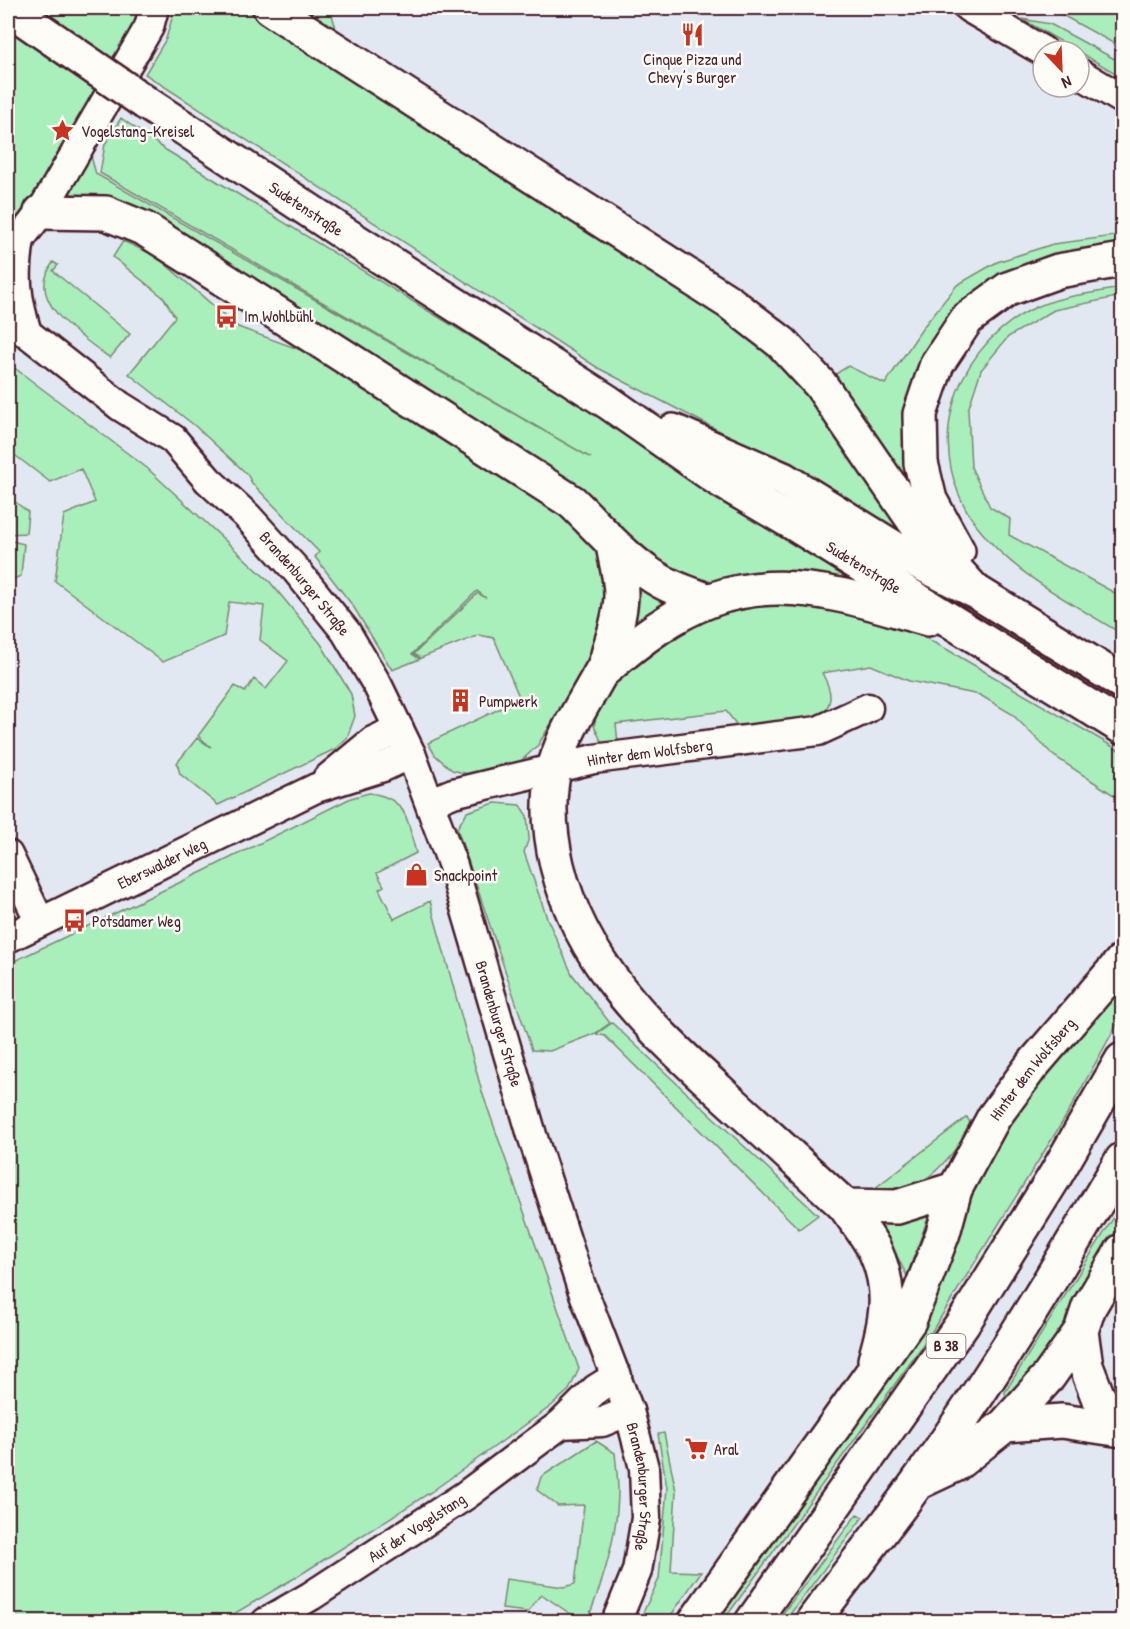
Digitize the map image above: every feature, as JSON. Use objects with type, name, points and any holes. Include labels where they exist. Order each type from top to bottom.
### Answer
[{"type":"main road","name":"Sudetenstraße","points":[[8,8],[146,103],[334,227],[608,402],[717,480],[793,523],[1122,727]]},
{"type":"main road","points":[[270,8],[729,302],[782,343],[820,384],[923,534],[975,591]]},
{"type":"main road","points":[[41,212],[106,213],[145,229],[572,502],[613,544],[652,576],[707,600]]},
{"type":"main road","points":[[975,591],[954,541],[941,523],[930,500],[921,463],[920,414],[937,364],[967,319],[1008,289],[1058,271],[1122,260]]},
{"type":"main road","name":"Sudetenstraße","points":[[608,402],[783,480],[908,556],[975,591],[1122,682]]},
{"type":"main road","points":[[613,544],[621,592],[619,620],[603,670],[583,701],[566,736],[554,770],[550,806],[555,856],[562,886],[580,931],[601,966],[627,1002],[661,1038],[845,1206],[876,1252],[887,1289],[884,1329],[870,1378]]},
{"type":"main road","points":[[603,670],[647,634],[673,617],[707,600],[758,588],[791,588],[839,594],[964,629]]},
{"type":"main road","name":"Hinter dem Wolfsberg","points":[[695,1622],[909,1321],[943,1233],[955,1189],[994,1117],[1030,1068],[1122,961]]},
{"type":"main road","name":"B 38","points":[[753,1622],[966,1317],[1055,1176],[1122,1060]]},
{"type":"main road","points":[[812,1622],[917,1483],[1040,1296],[1122,1160]]},
{"type":"main road","points":[[845,1206],[897,1207],[955,1189]]},
{"type":"main road","points":[[917,1483],[955,1465],[1005,1425],[1049,1376],[1080,1331],[1089,1307],[1122,1251]]},
{"type":"main road","points":[[1080,1331],[1086,1366],[1098,1398],[1122,1430]]},
{"type":"main road","points":[[1005,1425],[1062,1421],[1122,1430]]},
{"type":"street","points":[[14,242],[41,212],[149,27],[154,8]]},
{"type":"street","points":[[969,8],[1031,44]]},
{"type":"street","points":[[1091,80],[1122,99]]},
{"type":"street","name":"Brandenburger Straße","points":[[14,242],[18,305],[17,328],[120,406],[162,453],[208,480],[247,516],[297,570],[346,632],[378,686],[411,754],[431,802],[453,866],[518,1090],[576,1272],[629,1411],[644,1468],[646,1518],[637,1571],[616,1622]]},
{"type":"street","name":"Hinter dem Wolfsberg","points":[[431,802],[453,794],[594,759],[818,730],[868,708]]},
{"type":"street","name":"Eberswalder Weg","points":[[316,788],[374,741],[399,729]]},
{"type":"street","name":"Eberswalder Weg","points":[[8,938],[316,788],[383,767],[411,754]]},
{"type":"street","points":[[8,855],[40,922]]},
{"type":"street","name":"Auf der Vogelstang","points":[[266,1622],[311,1596],[458,1501],[561,1425],[596,1389],[617,1376]]},
{"type":"street","points":[[561,1425],[602,1422],[629,1411]]},
{"type":"green space","name":"Vogelstang-Kreisel","points":[[8,8],[141,8],[135,31],[29,212],[8,230]]},
{"type":"green space","points":[[175,8],[238,8],[275,26],[777,352],[922,549],[766,455],[598,368],[145,74],[166,39]]},
{"type":"green space","points":[[297,8],[330,8],[337,32]]},
{"type":"green space","points":[[1046,8],[1122,8],[1122,48],[1053,10]]},
{"type":"green space","points":[[1022,19],[1050,24],[1078,39],[1056,39]]},
{"type":"green space","points":[[1091,46],[1122,63],[1122,77],[1091,59]]},
{"type":"green space","points":[[121,118],[166,150],[717,488],[877,589],[705,586],[653,565],[609,514],[566,480],[153,218],[58,201],[89,149],[96,174],[591,458],[100,173],[105,144]]},
{"type":"green space","points":[[1122,235],[1122,246],[971,301],[911,494],[828,379],[848,366],[885,384],[924,326],[957,285],[997,262],[1053,244]]},
{"type":"green space","points":[[123,241],[156,256],[238,327],[325,359],[560,507],[592,541],[611,578],[598,648],[538,745],[518,764],[472,775],[452,770],[435,755],[428,743],[520,699],[494,638],[479,635],[421,658],[414,654],[478,593],[486,598],[477,591],[412,654],[420,659],[392,670],[353,606],[315,557],[319,552],[252,483],[247,474],[194,425],[129,374],[175,317],[164,298],[113,257]]},
{"type":"green space","points":[[53,262],[58,265],[53,271],[130,334],[110,358],[77,333],[55,311],[48,299],[45,287],[47,272]]},
{"type":"green space","points":[[1122,288],[1122,296],[1054,310],[1008,337],[981,370],[968,410],[971,467],[990,507],[1010,519],[1009,535],[1122,597],[1122,634],[1046,588],[994,546],[980,530],[962,501],[951,470],[948,439],[952,408],[963,379],[979,352],[1002,329],[1040,305]]},
{"type":"green space","points":[[8,363],[147,468],[270,582],[321,644],[351,694],[355,716],[347,738],[335,749],[218,805],[180,774],[177,763],[197,738],[211,747],[198,736],[235,686],[245,692],[254,679],[266,689],[288,661],[260,640],[264,606],[229,602],[224,636],[163,662],[55,581],[64,515],[95,502],[81,469],[50,482],[8,450]]},
{"type":"green space","points":[[8,496],[28,512],[26,533],[8,534]]},
{"type":"green space","points":[[8,540],[24,544],[21,576],[8,581]]},
{"type":"green space","points":[[628,567],[678,599],[623,638]]},
{"type":"green space","points":[[766,598],[884,616],[948,650],[1122,752],[1122,792],[1118,798],[1054,756],[1012,714],[980,695],[909,681],[871,665],[822,673],[829,688],[830,700],[826,711],[816,724],[743,733],[726,711],[616,724],[618,743],[603,745],[594,726],[600,703],[626,667],[708,613]]},
{"type":"green space","points":[[369,793],[392,800],[404,812],[416,853],[377,873],[384,886],[379,889],[394,919],[430,901],[482,1092],[579,1369],[569,1390],[550,1407],[431,1492],[222,1621],[8,1621],[8,964],[351,798]]},
{"type":"green space","points":[[495,803],[520,805],[527,816],[529,838],[524,852],[547,918],[572,974],[610,1023],[596,1033],[550,1051],[532,1050],[457,828],[467,812]]},
{"type":"green space","points":[[1122,985],[1122,1015],[1065,1118],[924,1344],[723,1621],[713,1622],[1002,1132],[1031,1091]]},
{"type":"green space","points":[[612,1023],[818,1215],[799,1229],[605,1036],[596,1034]]},
{"type":"green space","points":[[967,1117],[972,1127],[939,1168],[919,1184],[891,1192],[870,1192]]},
{"type":"green space","points":[[1122,1204],[1122,1221],[1075,1300],[1069,1338],[1012,1399],[1006,1398],[1005,1392]]},
{"type":"green space","points":[[929,1215],[907,1276],[881,1224]]},
{"type":"green space","points":[[664,1433],[676,1491],[671,1571],[701,1572],[667,1621],[639,1621],[659,1579],[667,1488],[658,1434]]},
{"type":"green space","points":[[596,1441],[615,1453],[617,1506],[608,1557],[587,1621],[581,1621],[541,1594],[528,1612],[502,1609],[506,1579],[564,1587],[575,1584],[584,1505],[558,1506],[537,1490],[541,1477]]},
{"type":"green space","points":[[857,1514],[863,1517],[785,1621],[777,1621]]},
{"type":"place","name":"Cinque Pizza und Chevy’s Burger","points":[[692,34]]},
{"type":"place","name":"Vogelstang-Kreisel","points":[[63,131]]},
{"type":"place","name":"Im Wohlbühl","points":[[226,316]]},
{"type":"place","name":"Pumpwerk","points":[[461,701]]},
{"type":"place","name":"Snackpoint","points":[[416,875]]},
{"type":"place","name":"Potsdamer Weg","points":[[74,921]]},
{"type":"place","name":"Aral","points":[[696,1449]]}]
